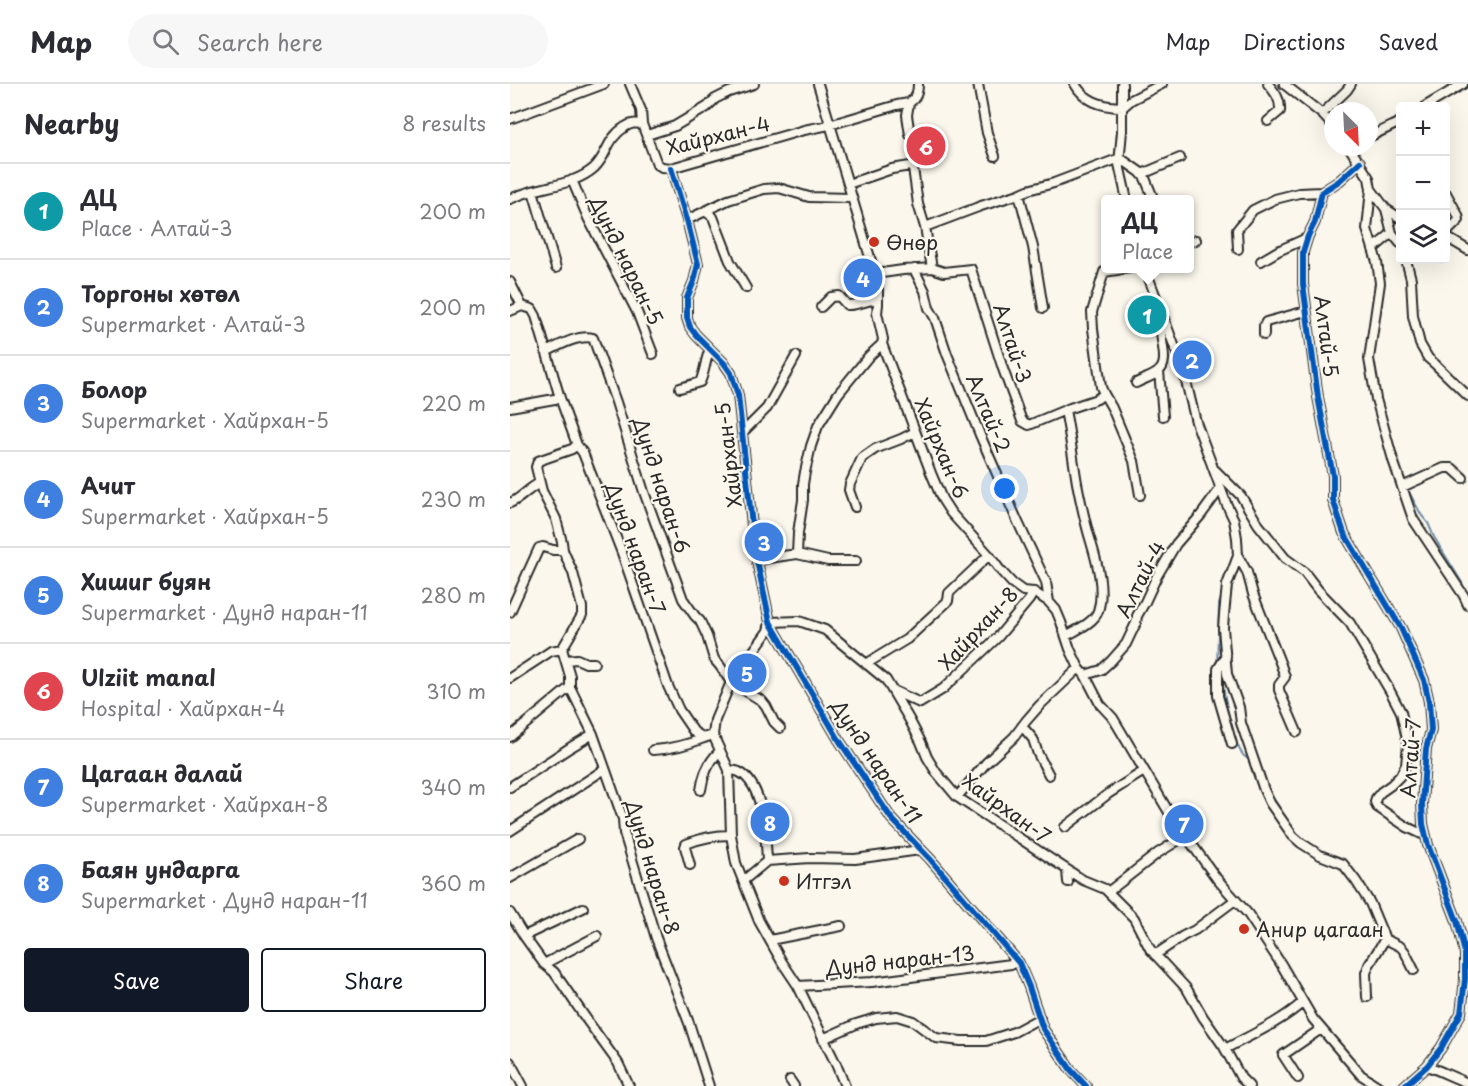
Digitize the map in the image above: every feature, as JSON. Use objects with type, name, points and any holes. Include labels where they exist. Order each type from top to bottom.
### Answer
[{"type":"street","points":[[510,119],[604,84]]},
{"type":"street","points":[[630,84],[641,110],[642,124],[647,135]]},
{"type":"street","name":"Хайрхан-4","points":[[754,84],[715,99],[707,107],[675,126],[647,135],[657,164],[671,168],[909,103]]},
{"type":"street","points":[[796,554],[804,478],[808,456],[819,426],[838,394],[868,357],[882,344],[883,339],[877,312],[875,274],[818,84]]},
{"type":"street","points":[[910,135],[907,115],[909,103],[915,99],[918,91],[918,84]]},
{"type":"street","points":[[978,84],[987,134],[995,156]]},
{"type":"street","points":[[1075,84],[1086,97],[1109,107],[1123,107],[1131,100],[1162,84]]},
{"type":"street","points":[[1122,84],[1120,158],[1126,195]]},
{"type":"street","points":[[1268,84],[1276,93],[1281,107],[1280,111],[1268,121]]},
{"type":"street","points":[[1284,84],[1322,114],[1351,84]]},
{"type":"street","points":[[1433,102],[1463,84]]},
{"type":"street","name":"Дунд наран-5","points":[[510,199],[572,180],[594,168],[616,133],[628,125],[642,124]]},
{"type":"street","points":[[1378,133],[1396,124]]},
{"type":"street","name":"Алтай-5","points":[[1356,156],[1369,178],[1371,189],[1367,229],[1377,262],[1380,283],[1369,359],[1377,399],[1401,487]]},
{"type":"street","points":[[1120,158],[1142,174],[1152,195]]},
{"type":"street","points":[[925,227],[1120,158]]},
{"type":"street","points":[[1142,174],[1180,158]]},
{"type":"street","points":[[1238,249],[1237,230],[1253,210],[1275,199],[1299,193],[1322,192],[1339,181],[1360,162]]},
{"type":"street","points":[[848,184],[892,169],[910,166],[913,168],[918,204],[925,227],[932,268],[875,274]]},
{"type":"street","name":"Хайрхан-5","points":[[671,168],[698,264],[687,298],[687,318],[690,327],[724,363],[731,374],[738,395],[757,561]]},
{"type":"street","name":"Дунд наран-5","points":[[572,180],[588,218],[637,312],[652,354]]},
{"type":"street","points":[[687,220],[728,200],[764,189],[779,188],[809,198],[851,198]]},
{"type":"street","name":"Алтай-5","points":[[1371,189],[1386,209],[1396,215]]},
{"type":"street","points":[[533,191],[556,268]]},
{"type":"street","name":"Алтай-5","points":[[1322,192],[1315,222],[1303,252],[1303,284],[1318,398],[1333,476],[1334,500],[1344,533]]},
{"type":"street","name":"Алтай-3","points":[[1019,194],[1032,247],[1043,308]]},
{"type":"street","points":[[1450,200],[1459,220],[1450,229]]},
{"type":"street","points":[[1386,209],[1392,233],[1396,237]]},
{"type":"street","points":[[705,211],[713,217],[730,261],[746,288]]},
{"type":"street","points":[[1373,249],[1392,233]]},
{"type":"street","points":[[1261,261],[1307,238]]},
{"type":"street","points":[[1450,239],[1468,249]]},
{"type":"street","points":[[1407,264],[1411,279],[1413,316],[1420,344],[1428,358],[1436,363],[1468,396]]},
{"type":"street","name":"Алтай-3","points":[[932,268],[944,272],[971,269],[973,272],[1003,369],[1022,421],[1029,425],[1097,399],[1104,394]]},
{"type":"street","name":"Алтай-2","points":[[914,269],[925,291],[929,308],[935,318],[980,435],[1046,582],[1049,602]]},
{"type":"street","points":[[1104,273],[1092,312],[1101,387],[1134,461],[1140,495]]},
{"type":"street","points":[[1147,273],[1183,369],[1196,422],[1220,489],[1234,520],[1238,538],[1238,556],[1227,585],[1223,628],[1227,674],[1239,707],[1241,723],[1270,803],[1301,843],[1320,855],[1343,864],[1370,903],[1385,939],[1405,951],[1414,970]]},
{"type":"street","points":[[510,282],[522,306]]},
{"type":"street","points":[[821,308],[831,297],[839,296],[851,306],[878,299]]},
{"type":"street","points":[[510,311],[522,306],[532,309],[546,352]]},
{"type":"street","name":"Алтай-5","points":[[1264,335],[1266,322],[1306,311]]},
{"type":"street","points":[[1163,416],[1159,371],[1164,360],[1160,331],[1164,317]]},
{"type":"street","name":"Дунд наран-6","points":[[546,352],[588,336],[593,338],[644,492],[683,599],[700,621],[714,659],[731,682]]},
{"type":"street","name":"Хайрхан-6","points":[[882,344],[942,499],[951,513],[989,555]]},
{"type":"street","points":[[680,388],[700,382],[710,349]]},
{"type":"street","name":"Дунд наран-7","points":[[546,352],[577,445],[584,453],[622,553],[668,686],[679,710],[694,732],[704,738]]},
{"type":"street","name":"Хайрхан-5","points":[[743,432],[767,408],[796,356]]},
{"type":"street","points":[[1136,383],[1159,371]]},
{"type":"street","points":[[510,407],[560,398]]},
{"type":"street","points":[[1065,410],[1077,483],[1101,592],[1098,613],[1092,620],[1066,636]]},
{"type":"street","points":[[855,507],[849,490],[862,458],[875,449],[915,432]]},
{"type":"street","points":[[510,678],[551,651],[562,649],[582,615],[573,573],[563,550],[556,519],[542,491],[536,467],[538,461],[577,445]]},
{"type":"street","name":"Алтай-7","points":[[1212,467],[1241,496],[1258,524],[1285,558],[1304,572],[1350,623],[1385,682],[1401,712],[1408,744],[1406,765],[1400,776],[1381,792],[1375,802],[1377,807],[1407,827],[1426,836]]},
{"type":"street","points":[[1463,478],[1452,468],[1444,468],[1401,487],[1413,519],[1468,605]]},
{"type":"street","points":[[510,504],[540,483]]},
{"type":"street","name":"Алтай-4","points":[[1085,675],[1101,670],[1126,644],[1157,576],[1176,544],[1220,489]]},
{"type":"street","name":"Алтай-7","points":[[1344,533],[1401,628],[1424,680],[1429,702],[1431,730],[1426,749],[1423,824],[1465,952],[1461,1013],[1441,1048],[1427,1066],[1404,1086]]},
{"type":"street","points":[[510,612],[539,548],[563,550]]},
{"type":"street","points":[[845,1086],[798,986],[759,921],[736,863],[731,835],[729,770],[713,735],[715,720],[731,682],[768,631],[770,622],[757,561],[796,554],[828,561],[856,561]]},
{"type":"street","points":[[866,664],[907,639],[948,601],[949,593],[989,555]]},
{"type":"street","name":"Хайрхан-8","points":[[893,691],[920,703],[943,689],[998,637],[1029,600],[1034,592],[1023,591],[1012,583],[989,555]]},
{"type":"street","points":[[1238,556],[1247,572],[1253,594],[1281,665],[1285,677],[1279,685],[1280,690],[1297,732]]},
{"type":"street","points":[[1034,592],[1056,610],[1079,668],[1100,704],[1113,718],[1185,836],[1217,879],[1248,914],[1313,1019],[1361,1075],[1378,1086]]},
{"type":"street","name":"Хайрхан-7","points":[[770,622],[799,621],[825,630],[886,680],[936,772],[957,797],[1083,880],[1105,889],[1134,918],[1155,955],[1187,989],[1241,1078],[1250,1086]]},
{"type":"street","name":"Дунд наран-11","points":[[770,622],[854,763],[891,818],[931,860],[1019,963]]},
{"type":"street","name":"Дунд наран-8","points":[[562,649],[570,676],[570,687],[592,734],[623,819],[624,833],[656,938],[690,1023],[709,1086]]},
{"type":"street","points":[[1226,656],[1218,669],[1218,696],[1232,744]]},
{"type":"street","points":[[566,660],[577,659],[586,663],[594,663]]},
{"type":"street","points":[[957,797],[1040,705],[1079,668]]},
{"type":"street","points":[[731,682],[762,701],[780,728]]},
{"type":"street","points":[[510,737],[570,687]]},
{"type":"street","points":[[1022,726],[1033,739],[1049,775]]},
{"type":"street","points":[[510,787],[592,734]]},
{"type":"street","points":[[653,750],[679,747],[713,735]]},
{"type":"street","points":[[701,790],[704,775],[712,759],[720,751]]},
{"type":"street","points":[[510,831],[605,769]]},
{"type":"street","points":[[729,770],[739,771],[749,780],[756,793],[765,827],[767,861],[743,881]]},
{"type":"street","points":[[1065,827],[1108,794],[1144,771]]},
{"type":"street","points":[[690,865],[686,844],[702,837],[731,835]]},
{"type":"street","points":[[1108,892],[1158,853],[1185,836]]},
{"type":"street","points":[[510,878],[578,839]]},
{"type":"street","name":"Дунд наран-11","points":[[767,861],[810,858],[855,859],[920,850]]},
{"type":"street","points":[[1067,870],[1068,882]]},
{"type":"street","points":[[1155,955],[1195,930],[1235,900]]},
{"type":"street","points":[[524,936],[583,908]]},
{"type":"street","points":[[510,913],[544,964],[555,972],[569,991],[618,1063],[629,1086]]},
{"type":"street","points":[[770,940],[841,926]]},
{"type":"street","points":[[544,964],[597,936]]},
{"type":"street","points":[[1367,997],[1366,973],[1385,939]]},
{"type":"street","points":[[1019,963],[1043,1029],[1071,1070],[1086,1086]]},
{"type":"street","name":"Дунд наран-13","points":[[798,986],[872,981],[1019,963]]},
{"type":"street","points":[[1225,1049],[1294,1011],[1303,1002]]},
{"type":"street","points":[[823,1039],[856,1024],[876,1018],[897,1016],[913,1021],[936,1038],[986,1041],[1014,1032],[1040,1018]]},
{"type":"street","points":[[1298,1078],[1283,1055],[1321,1029]]},
{"type":"street","points":[[510,1062],[523,1086]]},
{"type":"street","points":[[1427,1066],[1468,1083]]},
{"type":"waterway","points":[[1409,492],[1465,590]]},
{"type":"waterway","points":[[1217,666],[1219,604],[1223,592]]},
{"type":"waterway","points":[[1222,680],[1239,749],[1250,760]]},
{"type":"waterway","points":[[1267,788],[1294,831]]},
{"type":"cycle path","points":[[1360,162],[1339,181],[1322,192],[1315,222],[1303,252],[1303,284],[1318,397],[1333,476],[1333,500],[1344,533],[1401,628],[1424,680],[1429,702],[1431,730],[1426,749],[1423,824],[1428,845],[1457,921],[1465,953],[1461,1013],[1441,1048],[1427,1066],[1404,1086]]},
{"type":"cycle path","points":[[671,168],[698,264],[687,298],[687,318],[696,335],[731,373],[738,395],[753,535],[770,622],[839,740],[891,818],[931,860],[1019,963],[1043,1029],[1071,1070],[1086,1086]]},
{"type":"place","name":"Ulziit manal","points":[[926,146]]},
{"type":"place","name":"Өнөр","points":[[874,242]]},
{"type":"place","name":"Ачит","points":[[863,278]]},
{"type":"place","name":"ДЦ","points":[[1147,315]]},
{"type":"place","name":"Торгоны хөтөл","points":[[1192,360]]},
{"type":"place","name":"Болор","points":[[764,542]]},
{"type":"place","name":"Хишиг буян","points":[[747,673]]},
{"type":"place","name":"Баян ундарга","points":[[770,822]]},
{"type":"place","name":"Цагаан далай","points":[[1184,824]]},
{"type":"place","name":"Итгэл","points":[[784,881]]},
{"type":"place","name":"Анир цагаан","points":[[1244,929]]}]
